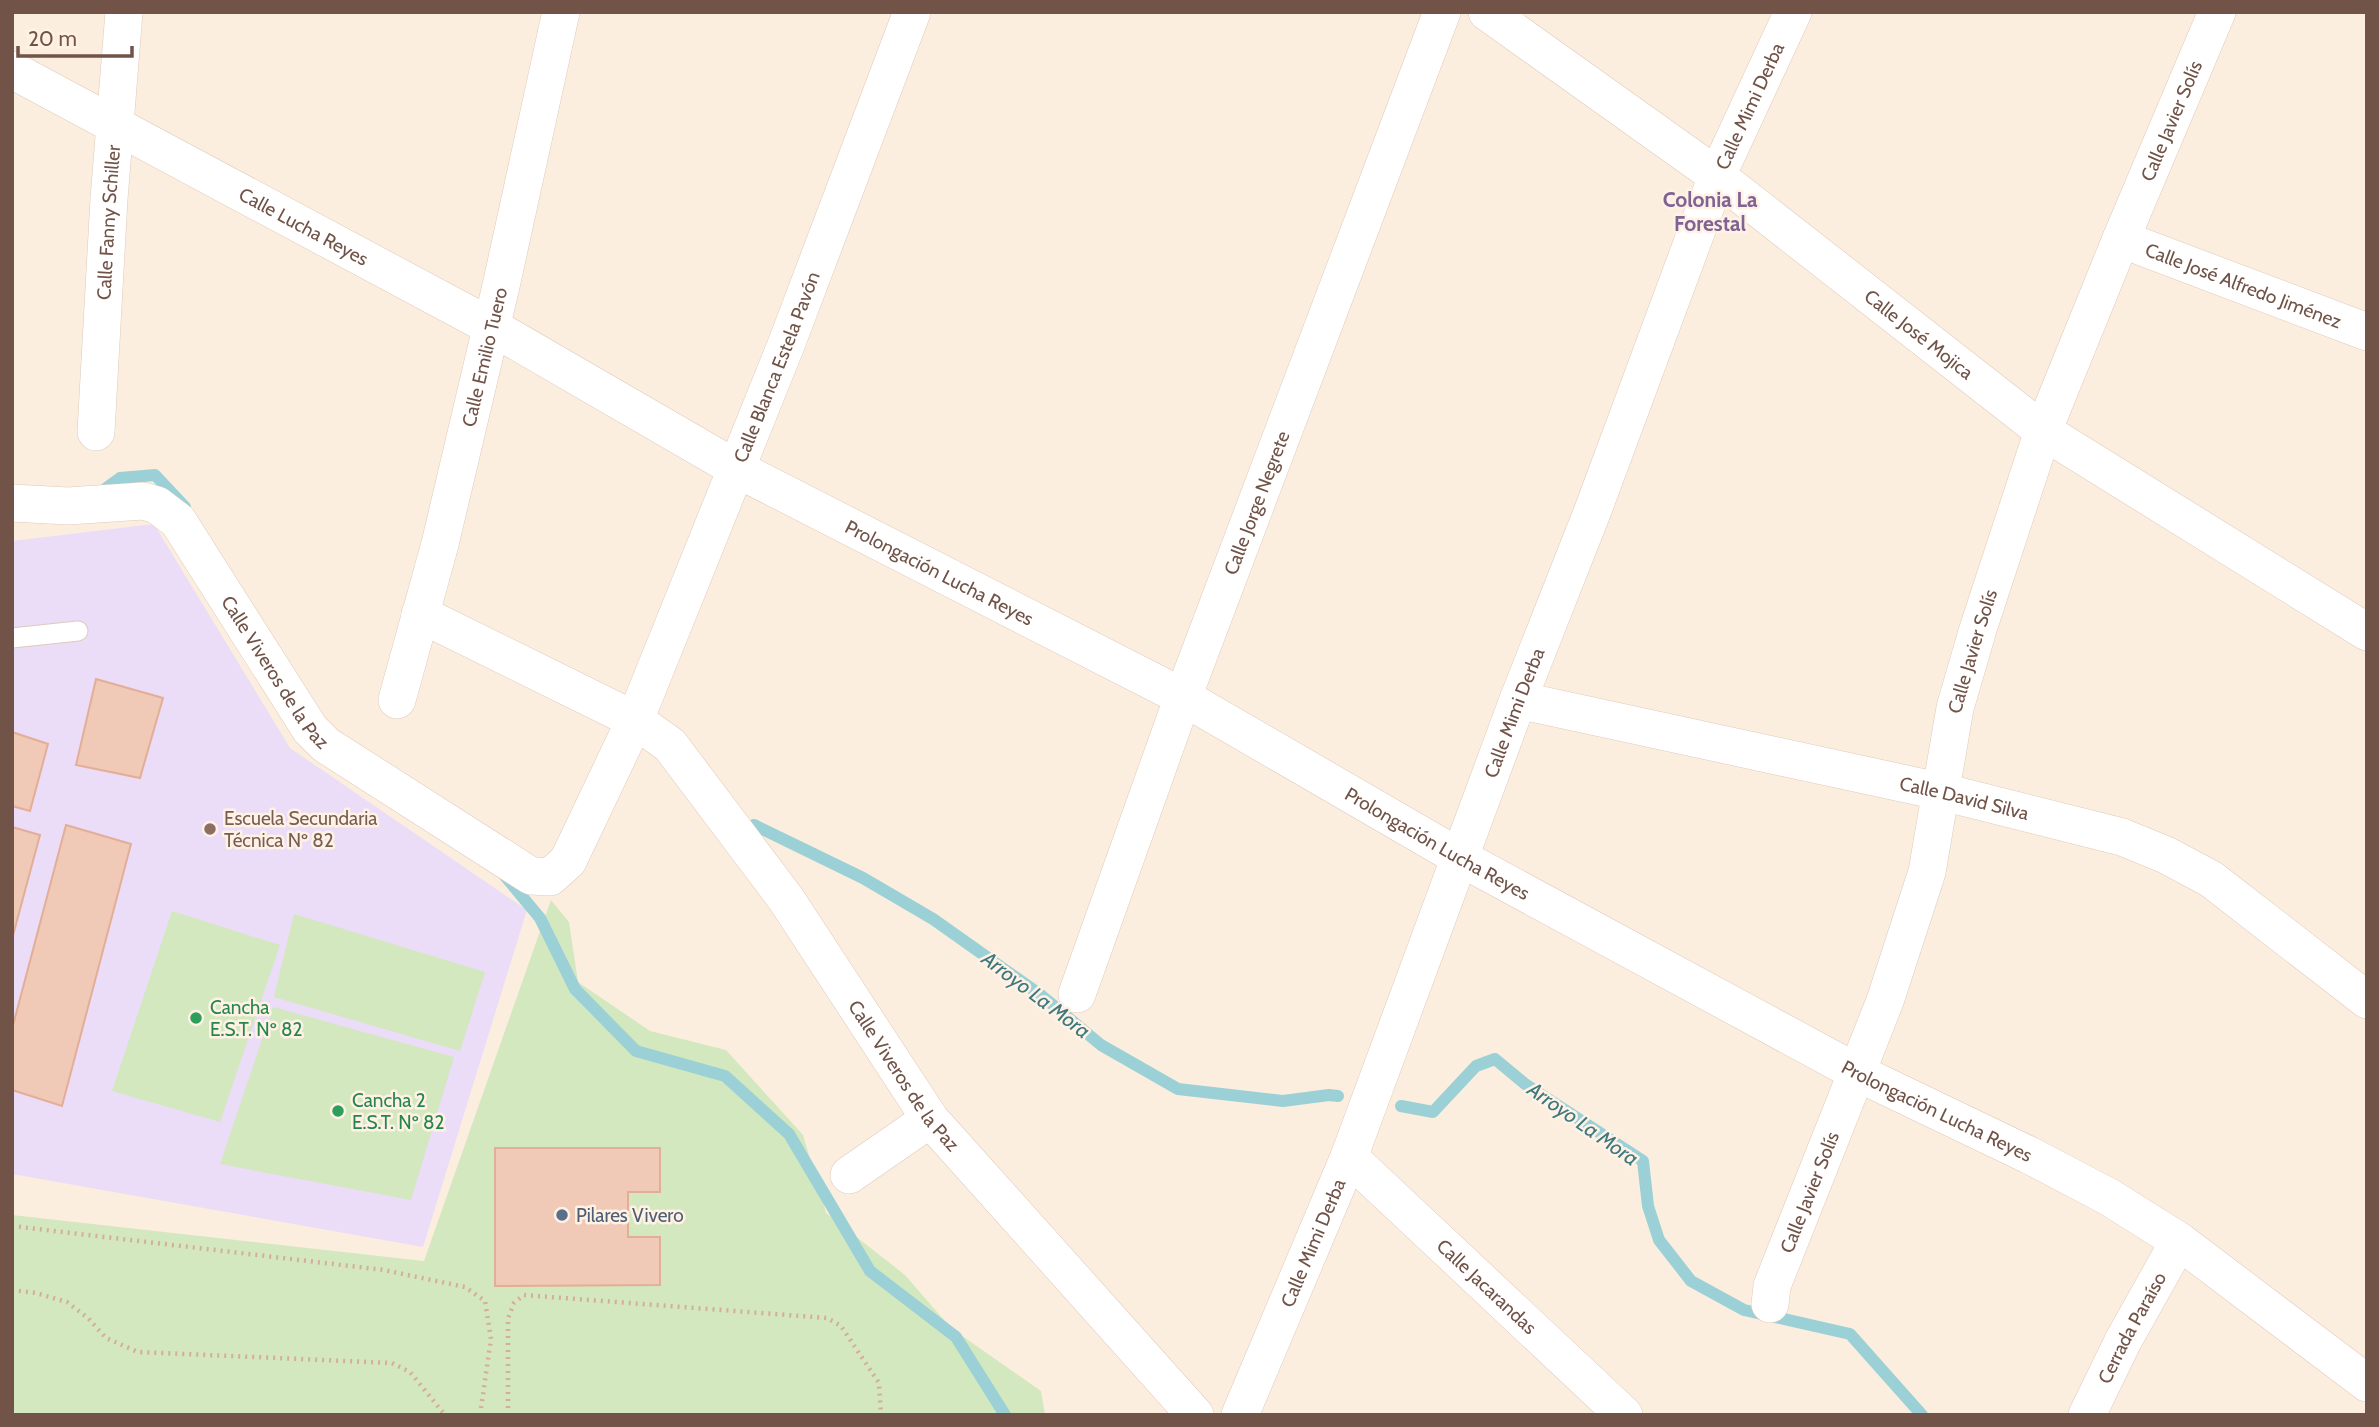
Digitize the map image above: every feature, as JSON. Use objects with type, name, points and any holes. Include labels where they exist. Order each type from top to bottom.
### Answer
[{"type":"street","name":"Calle Fanny Schiller","points":[[96,432],[108,200],[124,12]]},
{"type":"street","name":"Calle Emilio Tuero","points":[[397,700],[440,544],[492,327],[561,12]]},
{"type":"street","name":"Calle Blanca Estela Pavón","points":[[550,877],[568,861],[635,720],[786,345],[912,12]]},
{"type":"street","name":"Calle Jorge Negrete","points":[[1077,993],[1183,697],[1442,12]]},
{"type":"street","name":"Calle José Mojica","points":[[1487,12],[1717,176],[2043,431],[2367,632]]},
{"type":"street","name":"Calle Mimi Derba","points":[[1240,1415],[1349,1157],[1459,857],[1593,510],[1717,176],[1793,12]]},
{"type":"street","name":"Calle Javier Solís","points":[[1770,1304],[1772,1286],[1885,1001],[1927,872],[1959,695],[2043,431],[2217,12]]},
{"type":"street","name":"Calle Lucha Reyes","points":[[12,70],[492,327]]},
{"type":"street","name":"Calle José Alfredo Jiménez","points":[[2121,239],[2367,332]]},
{"type":"street","name":"Prolongación Lucha Reyes","points":[[492,327],[737,470],[1183,697],[1459,857],[1857,1073],[2029,1155],[2109,1197],[2179,1241],[2367,1383]]},
{"type":"street","name":"Calle Viveros de la Paz","points":[[12,503],[68,506],[143,502],[158,505],[178,521],[296,708],[310,729],[326,745],[531,876],[550,877]]},
{"type":"street","name":"Calle Viveros de la Paz","points":[[421,614],[635,720],[670,745],[786,899],[930,1119],[1195,1415]]},
{"type":"street","name":"Calle David Silva","points":[[1518,700],[1942,792],[2122,837],[2166,855],[2211,879],[2367,1000]]},
{"type":"street","points":[[849,1175],[930,1119]]},
{"type":"street","name":"Calle Jacarandas","points":[[1349,1157],[1624,1415]]},
{"type":"street","name":"Cerrada Paraíso","points":[[2087,1415],[2123,1341],[2179,1241]]},
{"type":"lane","points":[[12,638],[78,631]]},
{"type":"path","points":[[12,1226],[384,1270],[465,1287],[485,1301],[491,1339],[480,1415]]},
{"type":"path","points":[[12,1290],[36,1293],[68,1303],[88,1318],[106,1338],[138,1352],[392,1363],[410,1372],[445,1415]]},
{"type":"path","points":[[508,1415],[508,1318],[514,1303],[524,1295],[827,1318],[841,1326],[879,1383],[881,1415]]},
{"type":"shaded area","name":"Escuela Secundaria Técnica Nº 82","points":[[154,524],[290,748],[527,910],[423,1247],[12,1174],[12,541]]},
{"type":"green space","points":[[551,900],[569,922],[578,982],[650,1031],[726,1050],[803,1135],[826,1213],[905,1275],[951,1328],[1041,1391],[1045,1415],[12,1415],[12,1215],[424,1261]]},
{"type":"green space","name":"Cancha E.S.T. Nº 82","points":[[172,911],[280,945],[220,1122],[112,1091]]},
{"type":"green space","name":"Cancha E.S.T. Nº 82","points":[[294,914],[485,972],[460,1051],[274,997]]},
{"type":"green space","name":"Cancha 2 E.S.T. Nº 82","points":[[273,1007],[454,1057],[411,1200],[220,1164]]},
{"type":"building","points":[[96,679],[163,698],[140,778],[76,765]]},
{"type":"building","points":[[12,732],[48,744],[30,811],[12,806]]},
{"type":"building","points":[[66,825],[131,844],[62,1106],[12,1090],[12,1029]]},
{"type":"building","points":[[12,827],[40,835],[12,939]]},
{"type":"building","name":"Pilares Vivero","points":[[495,1148],[660,1148],[660,1192],[628,1192],[628,1237],[660,1237],[660,1285],[495,1286]]},
{"type":"waterway","points":[[97,495],[120,478],[155,475],[185,507]]},
{"type":"waterway","name":"Arroyo La Mora","points":[[754,825],[863,878],[933,919],[1042,996],[1101,1045],[1178,1089],[1283,1101],[1338,1096]]},
{"type":"waterway","points":[[505,876],[540,918],[575,989],[636,1051],[725,1076],[789,1134],[870,1271],[956,1337],[1005,1415]]},
{"type":"waterway","name":"Arroyo La Mora","points":[[1401,1106],[1433,1112],[1476,1066],[1495,1059],[1525,1084],[1643,1161],[1648,1206],[1659,1240],[1691,1281],[1744,1310],[1850,1334],[1922,1415]]},
{"type":"place","name":"Escuela Secundaria Técnica Nº 82","points":[[210,829]]},
{"type":"place","name":"Cancha E.S.T. Nº 82","points":[[196,1018]]},
{"type":"place","name":"Cancha 2 E.S.T. Nº 82","points":[[338,1111]]},
{"type":"place","name":"Pilares Vivero","points":[[562,1215]]},
{"type":"district","name":"Colonia La Forestal","points":[[1710,212]]}]
